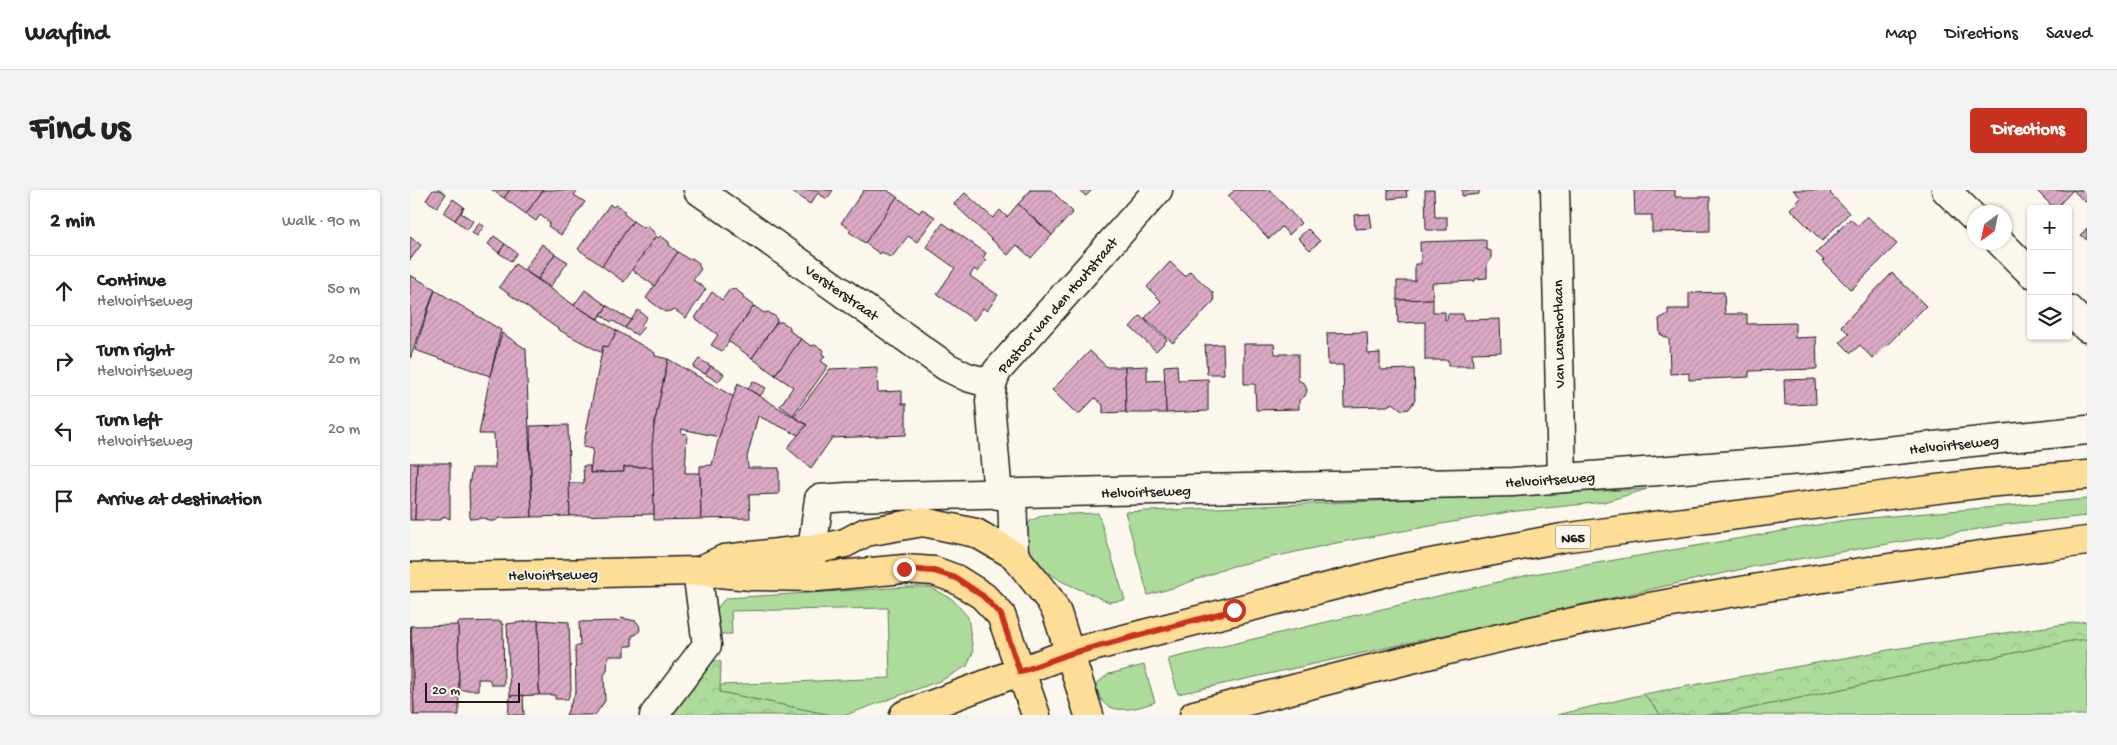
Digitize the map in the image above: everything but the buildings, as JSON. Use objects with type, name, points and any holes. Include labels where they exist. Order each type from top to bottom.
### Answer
[{"type":"main road","name":"N65","points":[[1020,672],[1069,654],[1398,569],[1562,538],[1957,487],[2087,475]]},
{"type":"main road","name":"Helvoirtseweg","points":[[697,571],[724,559],[812,550],[846,543],[866,532],[923,522],[976,533],[1014,555],[1050,600],[1058,613],[1089,715]]},
{"type":"main road","points":[[1194,715],[1424,655],[1642,608],[1874,569],[2087,541]]},
{"type":"main road","name":"Helvoirtseweg","points":[[410,577],[697,571],[751,576],[811,577],[904,569],[934,571],[956,578],[983,596],[1001,615],[1036,715]]},
{"type":"main road","points":[[904,715],[1020,672]]},
{"type":"street","name":"Versterstraat","points":[[698,190],[947,367],[967,377],[992,384]]},
{"type":"street","name":"Pastoor van den Houtstraat","points":[[1005,495],[990,402],[992,384],[997,371],[1158,190]]},
{"type":"street","name":"Van Lanschotlaan","points":[[1555,190],[1562,478]]},
{"type":"street","points":[[1946,190],[1967,211]]},
{"type":"street","points":[[2008,250],[2027,269]]},
{"type":"street","points":[[2072,314],[2087,328]]},
{"type":"street","name":"Helvoirtseweg","points":[[811,577],[812,550],[819,499],[1513,482],[1801,460],[2087,430]]},
{"type":"street","points":[[1005,495],[1014,555]]},
{"type":"street","points":[[654,715],[714,646],[697,571]]},
{"type":"green space","points":[[1647,489],[1604,502],[1508,512],[1336,543],[1233,566],[1148,595],[1125,512]]},
{"type":"green space","points":[[2087,499],[2087,516],[2008,524],[1756,566],[1178,694],[1168,659],[1528,575],[1846,520]]},
{"type":"green space","points":[[1098,513],[1125,600],[1109,602],[1063,582],[1040,567],[1028,552],[1024,534],[1030,521],[1044,515]]},
{"type":"green space","points":[[930,587],[952,599],[968,617],[973,652],[967,666],[942,680],[846,715],[831,715],[720,692],[720,685],[890,678],[888,608],[731,611],[732,634],[721,634],[714,630],[713,620],[717,609],[726,598]]},
{"type":"green space","points":[[2087,621],[2087,639],[1728,713],[1661,715],[1644,694],[1894,649]]},
{"type":"green space","points":[[2087,639],[2087,715],[1704,715],[1728,713]]},
{"type":"green space","points":[[707,659],[721,662],[720,692],[831,715],[672,715]]},
{"type":"green space","points":[[1144,665],[1155,702],[1134,708],[1116,709],[1102,701],[1096,684],[1109,674]]},
{"type":"green space","points":[[1644,694],[1661,715],[1557,715]]},
{"type":"route","points":[[904,569],[934,571],[956,578],[983,596],[1001,615],[1020,672],[1069,654],[1234,610]]}]
